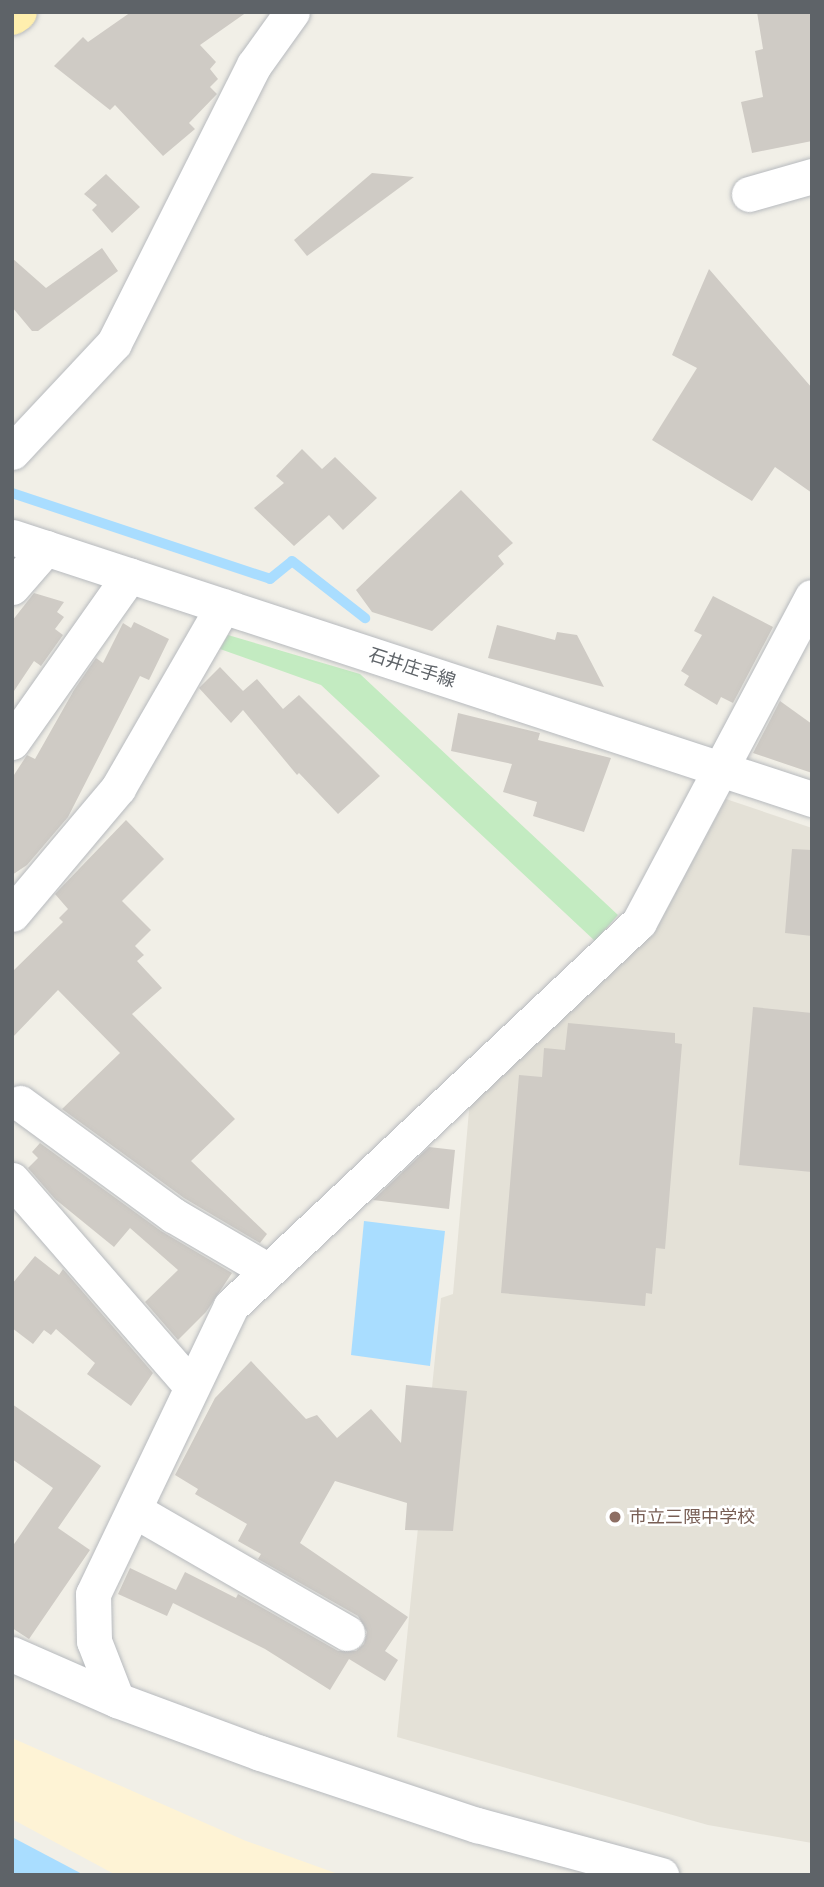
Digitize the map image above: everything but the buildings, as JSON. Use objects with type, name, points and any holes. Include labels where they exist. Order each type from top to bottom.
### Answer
[{"type":"main road","points":[[12,16],[18,12]]},
{"type":"street","points":[[12,452],[114,343],[254,65],[292,12]]},
{"type":"street","points":[[749,194],[812,176]]},
{"type":"street","name":"石井庄手線","points":[[12,537],[812,799]]},
{"type":"street","points":[[12,587],[46,548]]},
{"type":"street","points":[[12,742],[130,575]]},
{"type":"street","points":[[117,1700],[94,1641],[93,1594],[231,1306],[639,922],[812,597]]},
{"type":"street","points":[[12,914],[118,788],[223,606]]},
{"type":"street","points":[[20,1103],[173,1215],[267,1270]]},
{"type":"street","points":[[12,1180],[192,1387]]},
{"type":"street","points":[[134,1510],[347,1633]]},
{"type":"street","points":[[12,1654],[117,1700],[477,1825],[662,1875]]},
{"type":"shaded area","name":"市立三隈中学校","points":[[726,799],[812,828],[812,1843],[708,1825],[397,1737],[441,1298],[453,1294],[470,1099],[656,930]]},
{"type":"green space","points":[[228,635],[360,674],[618,915],[595,941],[321,685],[220,649]]},
{"type":"sand","points":[[12,1738],[246,1841],[341,1875],[116,1875],[12,1819]]},
{"type":"water","points":[[364,1221],[445,1231],[430,1366],[351,1355]]},
{"type":"water","points":[[12,1837],[84,1875],[12,1875]]},
{"type":"waterway","points":[[12,493],[270,579],[292,561],[365,618]]},
{"type":"place","name":"市立三隈中学校","points":[[615,1517]]}]
